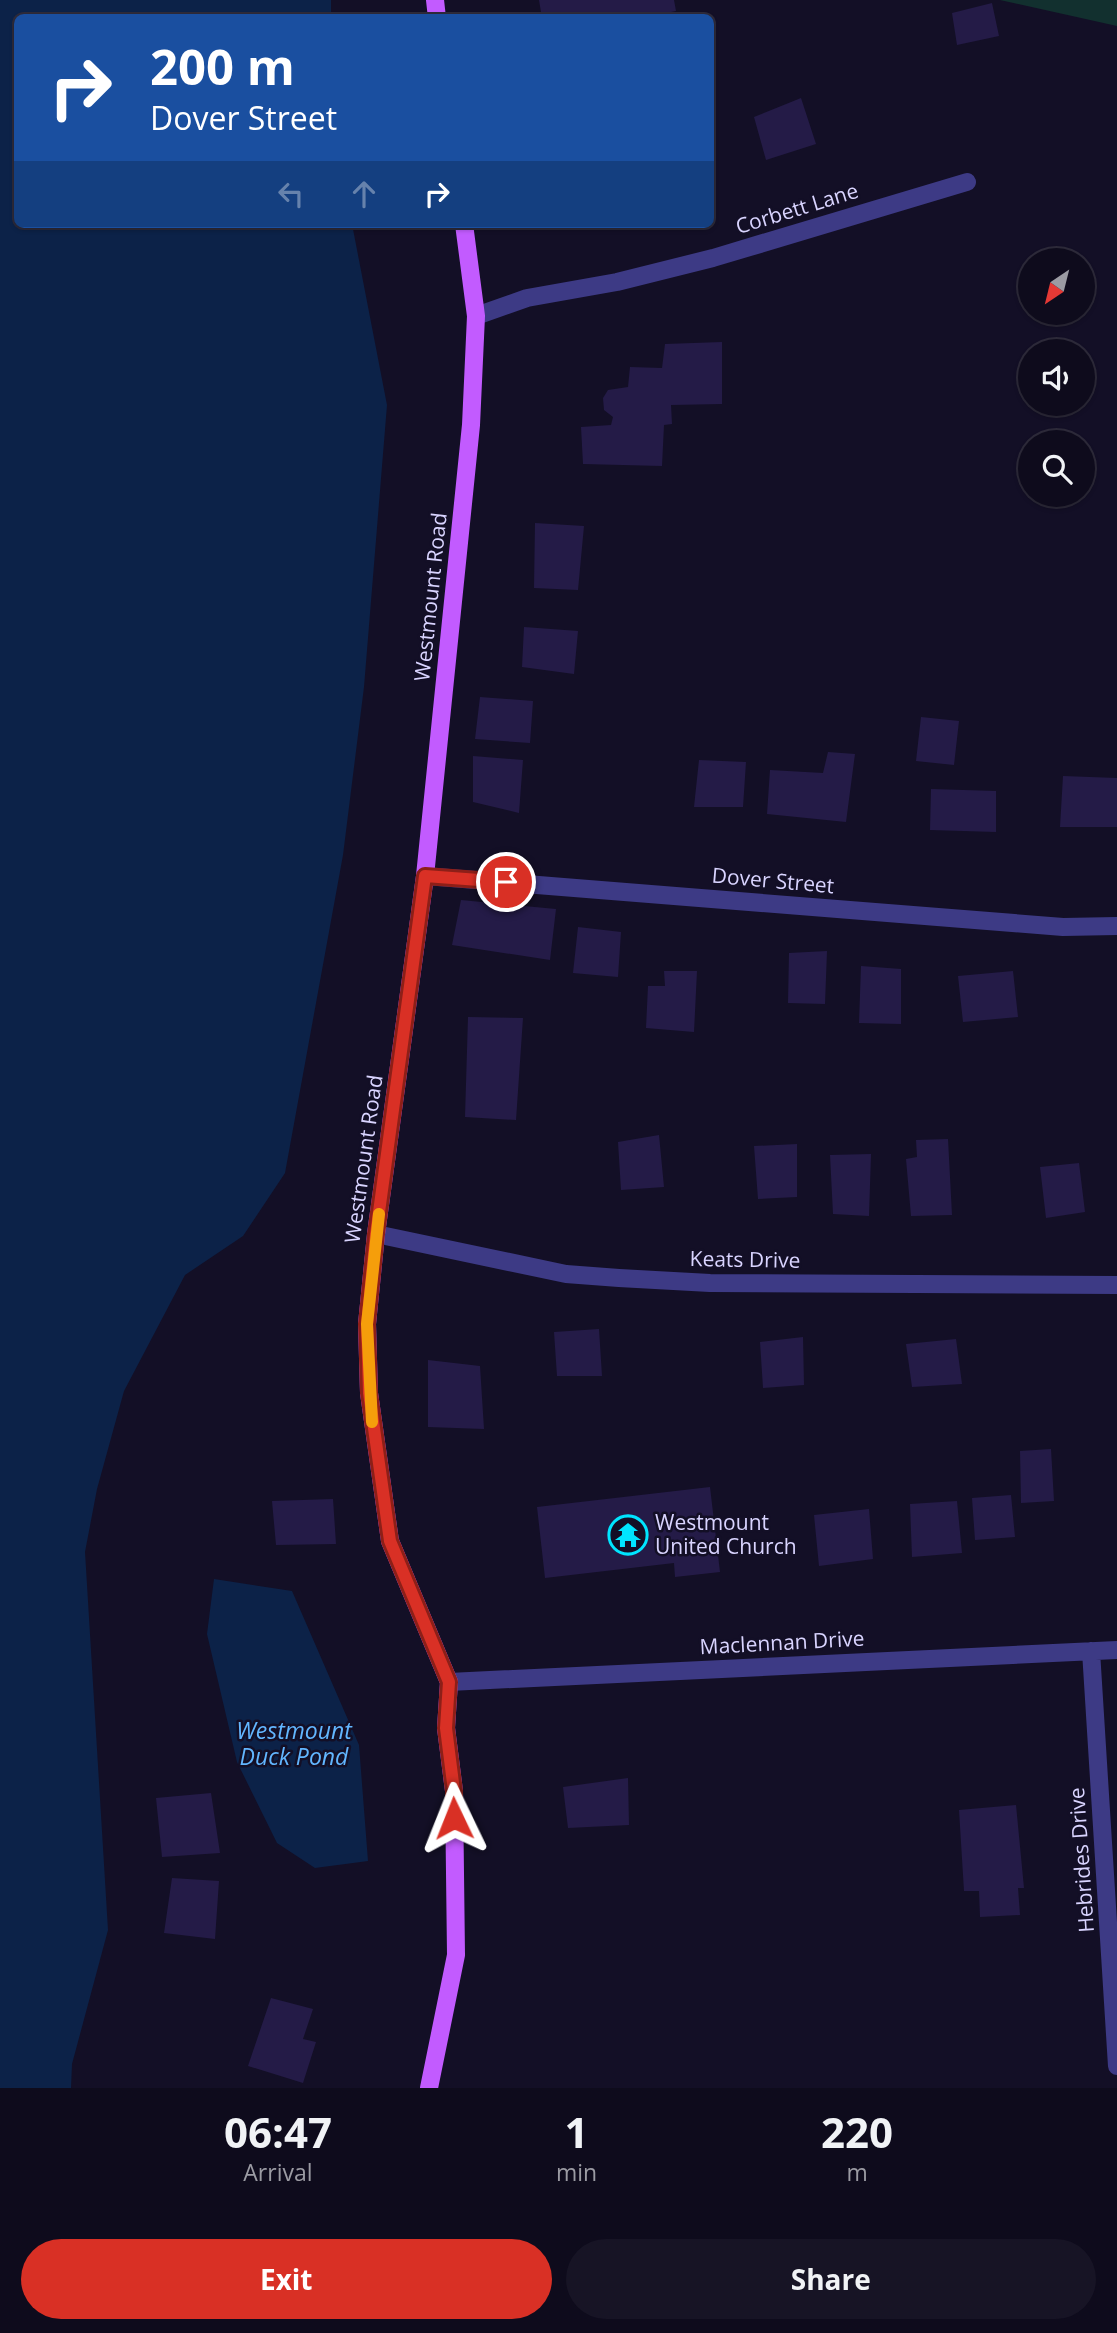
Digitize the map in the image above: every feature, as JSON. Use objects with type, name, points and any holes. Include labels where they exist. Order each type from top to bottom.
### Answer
[{"type":"main road","name":"Westmount Road","points":[[429,2088],[456,1955],[454,1791],[446,1728],[449,1682],[390,1541],[369,1393],[367,1324],[376,1234],[425,876],[471,425],[476,316],[465,228]]},
{"type":"street","name":"Corbett Lane","points":[[476,316],[527,298],[617,282],[713,258],[967,182]]},
{"type":"street","name":"Dover Street","points":[[425,876],[1063,927],[1117,926]]},
{"type":"street","name":"Keats Drive","points":[[376,1234],[566,1273],[619,1278],[710,1283],[1117,1285]]},
{"type":"street","name":"Maclennan Drive","points":[[449,1682],[1117,1650]]},
{"type":"street","name":"Hebrides Drive","points":[[1091,1651],[1115,1992],[1117,2066]]},
{"type":"green space","points":[[1000,0],[1117,0],[1117,26]]},
{"type":"water","points":[[0,0],[331,0],[331,14],[14,14],[14,228],[353,228],[387,405],[364,687],[343,855],[285,1173],[243,1236],[185,1275],[124,1391],[97,1489],[85,1552],[108,1930],[72,2064],[71,2088],[0,2088]]},
{"type":"water","name":"Westmount Duck Pond","points":[[214,1579],[292,1591],[359,1745],[368,1861],[315,1868],[277,1843],[237,1762],[207,1634]]},
{"type":"building","points":[[539,0],[674,0],[676,11],[661,14],[541,14]]},
{"type":"building","points":[[992,3],[999,36],[957,45],[952,13]]},
{"type":"building","points":[[801,98],[816,144],[766,160],[754,117]]},
{"type":"building","points":[[722,342],[722,404],[671,405],[672,424],[664,425],[662,466],[583,464],[581,427],[611,425],[613,417],[604,410],[603,398],[608,390],[628,387],[630,367],[662,368],[665,344]]},
{"type":"building","points":[[535,523],[584,526],[578,590],[534,588]]},
{"type":"building","points":[[524,627],[578,631],[574,674],[522,667]]},
{"type":"building","points":[[480,697],[533,701],[530,743],[475,739]]},
{"type":"building","points":[[921,717],[959,721],[954,765],[916,761]]},
{"type":"building","points":[[828,752],[855,754],[846,822],[767,814],[770,770],[823,773]]},
{"type":"building","points":[[473,756],[523,760],[519,813],[473,802]]},
{"type":"building","points":[[699,760],[746,762],[743,807],[694,807]]},
{"type":"building","points":[[1063,776],[1117,778],[1117,827],[1060,827]]},
{"type":"building","points":[[931,789],[996,791],[996,832],[930,830]]},
{"type":"building","points":[[461,900],[556,909],[550,960],[452,945]]},
{"type":"building","points":[[578,927],[621,932],[618,977],[573,973]]},
{"type":"building","points":[[827,951],[825,1004],[788,1003],[789,953]]},
{"type":"building","points":[[861,966],[901,969],[901,1024],[859,1023]]},
{"type":"building","points":[[664,971],[697,971],[694,1032],[646,1028],[648,986],[665,986]]},
{"type":"building","points":[[1013,971],[1018,1017],[963,1022],[958,976]]},
{"type":"building","points":[[468,1017],[523,1018],[516,1120],[465,1117]]},
{"type":"building","points":[[659,1135],[664,1187],[621,1190],[618,1142]]},
{"type":"building","points":[[948,1139],[952,1215],[911,1216],[906,1159],[917,1157],[916,1140]]},
{"type":"building","points":[[797,1144],[797,1197],[758,1199],[754,1146]]},
{"type":"building","points":[[871,1154],[869,1216],[833,1214],[830,1155]]},
{"type":"building","points":[[1079,1163],[1085,1212],[1046,1218],[1040,1167]]},
{"type":"building","points":[[599,1329],[602,1376],[557,1376],[554,1332]]},
{"type":"building","points":[[803,1337],[804,1385],[763,1388],[760,1342]]},
{"type":"building","points":[[956,1339],[962,1384],[912,1387],[906,1344]]},
{"type":"building","points":[[428,1360],[480,1366],[484,1429],[428,1427]]},
{"type":"building","points":[[1051,1449],[1054,1501],[1021,1503],[1020,1451]]},
{"type":"building","name":"Westmount United Church","points":[[710,1487],[720,1572],[675,1577],[674,1563],[545,1578],[537,1507]]},
{"type":"building","points":[[1011,1495],[1015,1537],[975,1540],[972,1498]]},
{"type":"building","points":[[333,1499],[336,1544],[276,1545],[272,1501]]},
{"type":"building","points":[[957,1501],[962,1553],[912,1557],[910,1504]]},
{"type":"building","points":[[869,1509],[873,1559],[819,1566],[814,1515]]},
{"type":"building","points":[[628,1778],[629,1825],[568,1828],[563,1787]]},
{"type":"building","points":[[211,1793],[220,1853],[162,1857],[156,1798]]},
{"type":"building","points":[[1016,1805],[1024,1888],[1018,1888],[1020,1915],[980,1917],[979,1891],[964,1891],[959,1810]]},
{"type":"building","points":[[172,1878],[219,1881],[215,1939],[164,1933]]},
{"type":"building","points":[[271,1998],[313,2009],[303,2039],[316,2042],[303,2083],[248,2066]]},
{"type":"slow traffic","points":[[372,1422],[367,1324],[379,1214]]},
{"type":"place","name":"Westmount United Church","points":[[628,1535]]},
{"type":"route","points":[[454,1818],[454,1791],[446,1728],[449,1682],[390,1541],[369,1393],[367,1324],[376,1234],[425,876],[506,882]]}]
